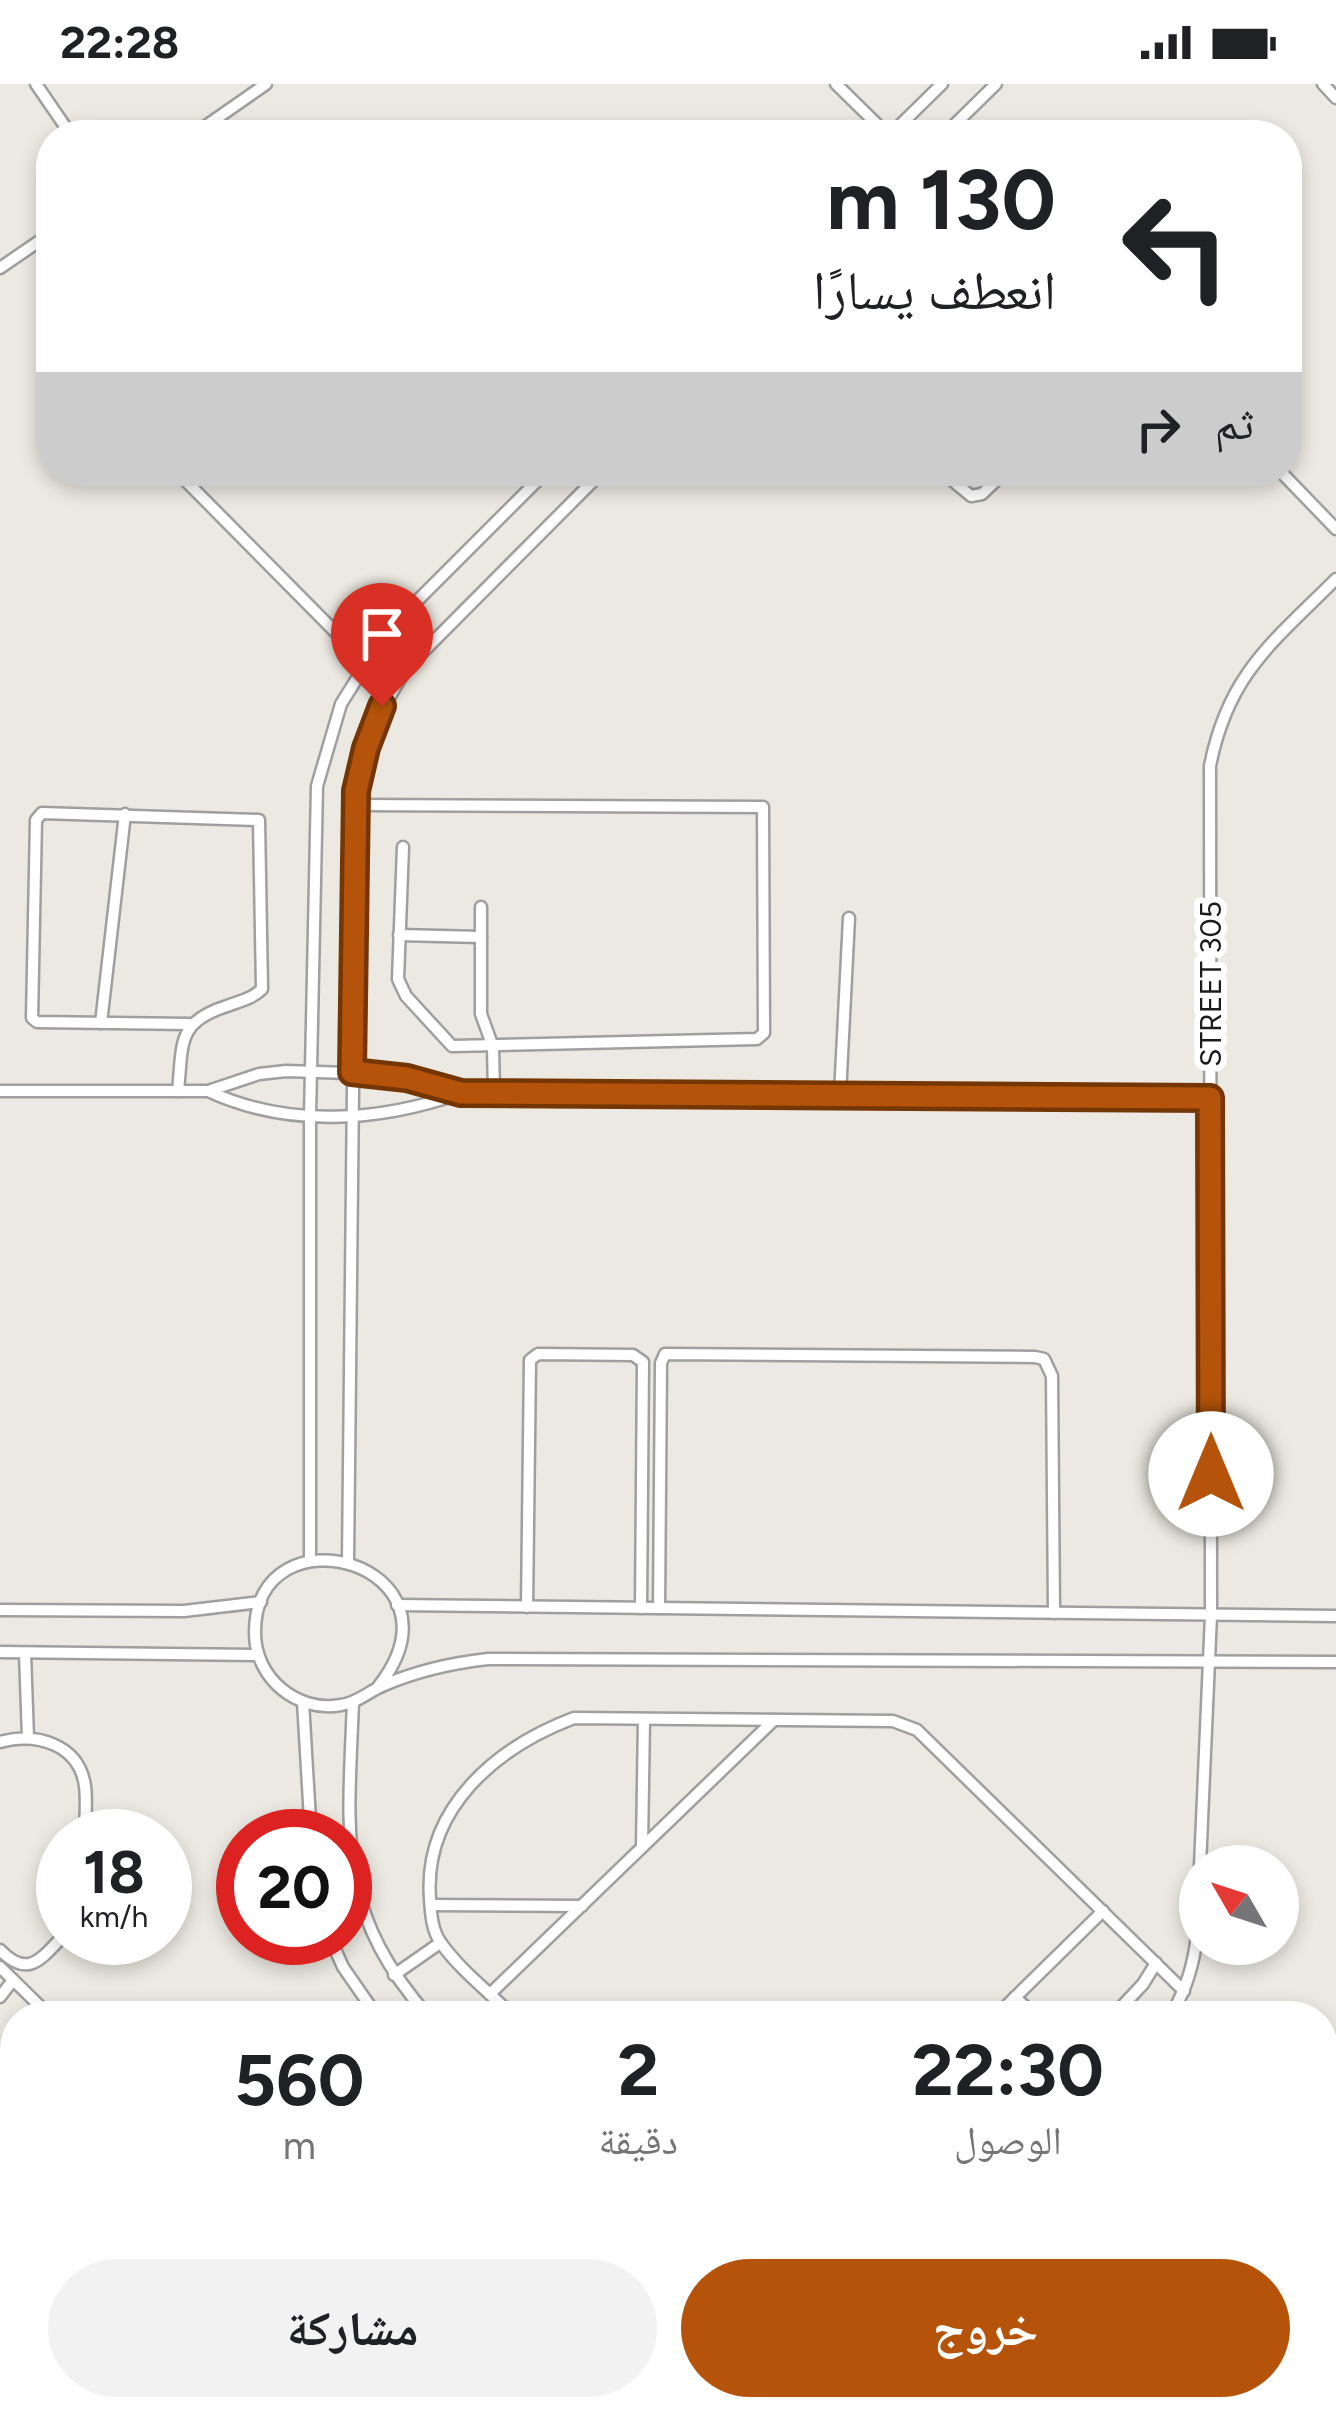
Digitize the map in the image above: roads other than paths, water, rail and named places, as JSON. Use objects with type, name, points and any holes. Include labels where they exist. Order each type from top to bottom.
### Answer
[{"type":"lane","points":[[36,84],[61,120]]},
{"type":"lane","points":[[214,120],[266,84]]},
{"type":"lane","points":[[836,84],[873,120]]},
{"type":"lane","points":[[905,120],[942,84]]},
{"type":"lane","points":[[959,120],[996,84]]},
{"type":"lane","points":[[0,268],[36,243]]},
{"type":"lane","points":[[191,486],[364,662]]},
{"type":"lane","points":[[310,1561],[310,1116],[317,786],[341,704],[364,662],[386,632],[533,486]]},
{"type":"lane","points":[[348,1562],[356,805],[366,748],[382,706],[406,669],[588,486]]},
{"type":"lane","points":[[959,486],[971,496],[990,486]]},
{"type":"lane","points":[[1294,486],[1336,529]]},
{"type":"lane","name":"STREET 305","points":[[1201,1845],[1211,1615],[1210,766],[1230,697],[1250,666],[1336,579]]},
{"type":"lane","points":[[356,805],[757,806],[765,810],[764,1034],[758,1040],[462,1049],[439,1036],[400,987],[403,847]]},
{"type":"lane","points":[[178,1090],[183,1040],[190,1024],[262,989],[259,820],[46,812],[36,820],[32,1018],[38,1022],[190,1024]]},
{"type":"lane","points":[[101,1023],[125,814]]},
{"type":"lane","points":[[481,907],[482,1014],[494,1047],[494,1093]]},
{"type":"lane","points":[[840,1095],[849,918]]},
{"type":"lane","points":[[399,935],[481,938]]},
{"type":"lane","points":[[0,1091],[208,1090],[259,1074],[352,1072],[407,1078],[461,1093],[1210,1098]]},
{"type":"lane","points":[[208,1090],[257,1110],[352,1117],[408,1109],[461,1093]]},
{"type":"lane","points":[[526,1607],[530,1360],[538,1354],[633,1355],[643,1362],[641,1608]]},
{"type":"lane","points":[[659,1608],[665,1354],[1012,1356],[1044,1359],[1052,1376],[1054,1613]]},
{"type":"lane","points":[[378,1687],[392,1670],[402,1627],[397,1605],[378,1577],[348,1562],[310,1561],[290,1570],[261,1602],[256,1620],[258,1655],[268,1676],[283,1691],[303,1702],[337,1706],[432,1668],[488,1659],[1336,1662]]},
{"type":"lane","points":[[0,1610],[184,1611],[261,1602]]},
{"type":"lane","points":[[397,1605],[1336,1616]]},
{"type":"lane","points":[[0,1652],[258,1655]]},
{"type":"lane","points":[[25,1653],[28,1738]]},
{"type":"lane","points":[[303,1702],[309,1809]]},
{"type":"lane","points":[[353,1702],[348,1829],[352,1871],[378,1950],[416,2001]]},
{"type":"lane","points":[[498,2001],[440,1942],[432,1924],[433,1850],[445,1821],[484,1770],[539,1731],[574,1718],[893,1721],[916,1730],[1184,1991]]},
{"type":"lane","points":[[642,1847],[644,1719]]},
{"type":"lane","points":[[490,1993],[774,1720]]},
{"type":"lane","points":[[0,1742],[28,1738],[50,1741],[66,1751],[85,1782],[86,1809]]},
{"type":"lane","points":[[431,1905],[582,1906]]},
{"type":"lane","points":[[1011,2001],[1103,1911]]},
{"type":"lane","points":[[394,1975],[440,1942]]},
{"type":"lane","points":[[0,1950],[13,1964],[36,1963]]},
{"type":"lane","points":[[1127,2001],[1156,1963]]},
{"type":"lane","points":[[342,1965],[367,2001]]},
{"type":"lane","name":"STREET 305","points":[[1178,2001],[1191,1965]]},
{"type":"lane","points":[[0,1967],[35,2001]]},
{"type":"lane","points":[[0,1997],[13,1980]]},
{"type":"lane","points":[[1015,1997],[1019,2001]]}]
